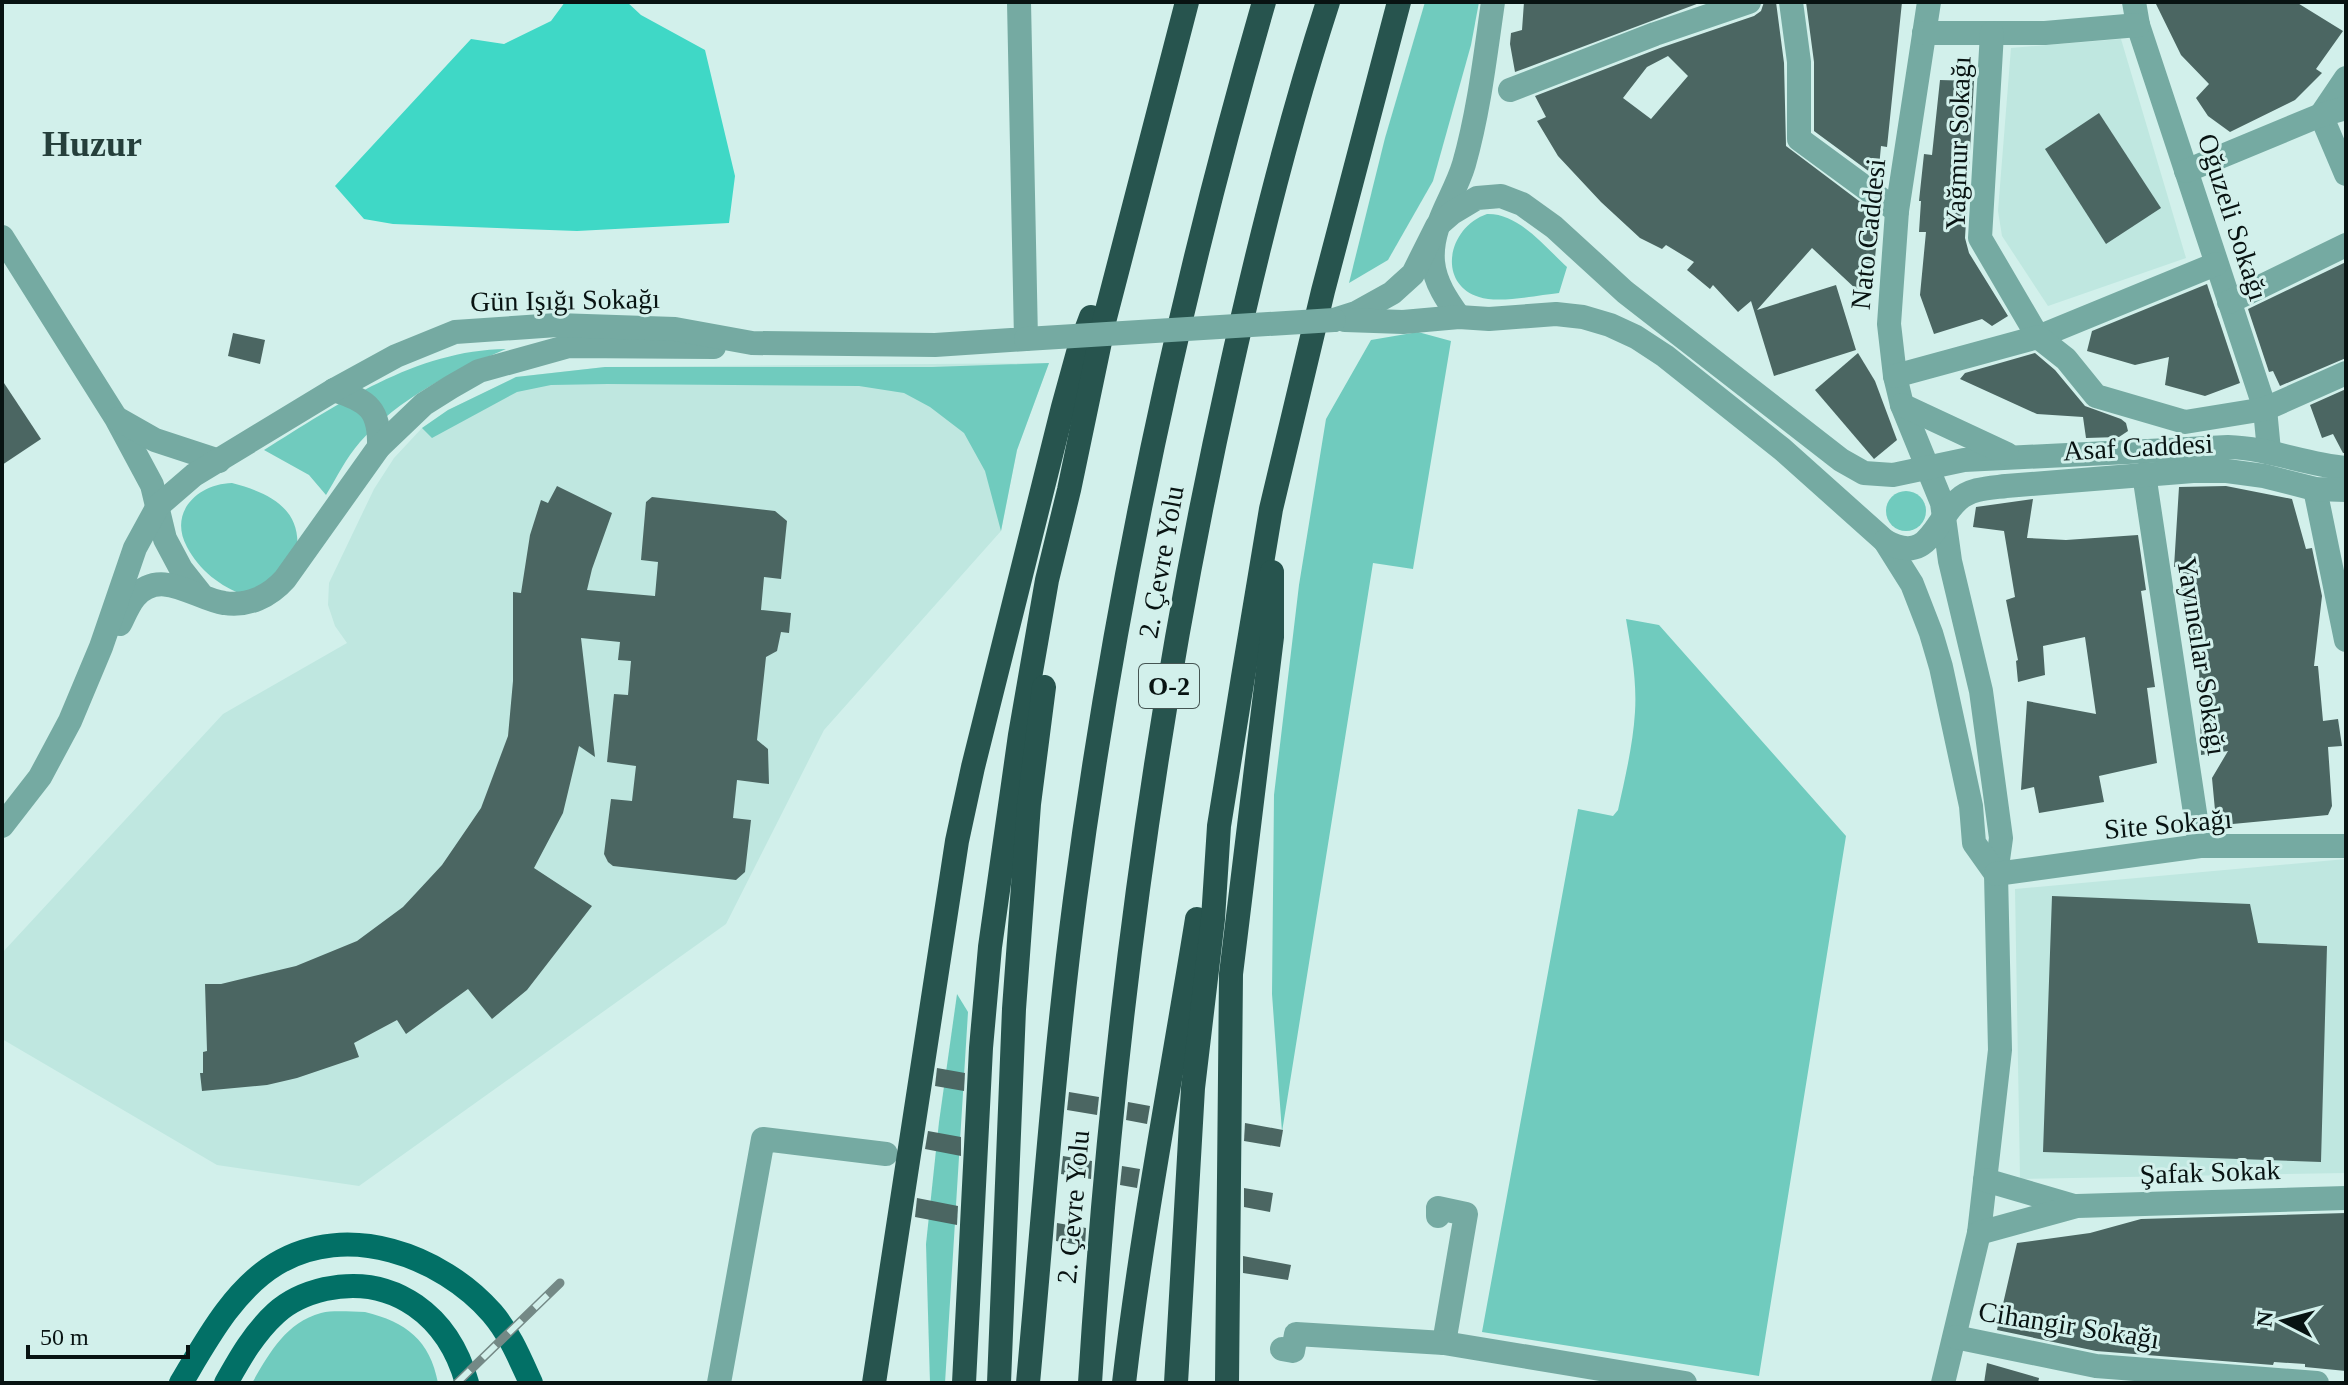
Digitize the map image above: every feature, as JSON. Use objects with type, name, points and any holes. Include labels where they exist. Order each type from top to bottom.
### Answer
[{"type":"highway","points":[[964,1383],[976,1119],[990,947],[1025,704],[1047,580],[1088,395],[1121,253],[1187,2]]},
{"type":"highway","name":"2. Çevre Yolu","points":[[1028,1383],[1051,1109],[1075,898],[1124,587],[1158,414],[1221,153],[1264,2]]},
{"type":"highway","name":"2. Çevre Yolu","points":[[1090,1383],[1121,1017],[1137,888],[1184,597],[1210,462],[1259,246],[1328,2]]},
{"type":"highway","points":[[1176,1383],[1193,1088],[1213,919],[1219,826],[1271,509],[1323,291],[1399,2]]},
{"type":"highway","points":[[874,1383],[957,841],[1079,349],[1102,289],[1121,253]]},
{"type":"highway","points":[[999,1383],[1008,1105],[1029,804],[1047,659],[1060,585],[1069,490]]},
{"type":"highway","points":[[1227,1383],[1231,974],[1272,637],[1271,509]]},
{"type":"highway","points":[[1124,1383],[1160,1126],[1202,888],[1219,826]]},
{"type":"main road","points":[[181,1383],[217,1325],[239,1296],[257,1279],[296,1254],[329,1245],[390,1249],[447,1274],[493,1314],[517,1350],[531,1383]]},
{"type":"main road","points":[[226,1383],[250,1342],[277,1312],[308,1293],[344,1285],[378,1287],[405,1298],[429,1316],[458,1353],[467,1383]]},
{"type":"street","points":[[1019,2],[1026,339]]},
{"type":"street","points":[[1334,320],[1380,300],[1413,274],[1437,226],[1462,170],[1478,113],[1493,2]]},
{"type":"street","points":[[1510,90],[1655,34],[1749,2]]},
{"type":"street","points":[[1791,2],[1799,62],[1799,139],[1897,211]]},
{"type":"street","name":"Nato Caddesi","points":[[1929,2],[1897,211],[1889,324],[1902,405],[1926,467],[1939,489],[1950,561],[1981,691],[2001,838],[1996,874],[2000,1050],[1979,1233],[1943,1383]]},
{"type":"street","points":[[1924,33],[2045,33],[2136,13]]},
{"type":"street","name":"Oğuzeli Sokağı","points":[[2136,13],[2265,409],[2269,451]]},
{"type":"street","name":"Yağmur Sokağı","points":[[1992,33],[1980,238],[2038,337]]},
{"type":"street","points":[[2321,115],[2346,78]]},
{"type":"street","points":[[2186,171],[2321,115],[2346,108]]},
{"type":"street","points":[[2321,115],[2346,174]]},
{"type":"street","name":"Asaf Caddesi","points":[[1437,226],[1477,198],[1501,196],[1522,204],[1554,227],[1625,292],[1841,460],[1870,474],[1893,475],[1964,460],[2228,447],[2269,451],[2325,466],[2346,468]]},
{"type":"street","points":[[1437,226],[1433,261],[1436,281],[1459,317]]},
{"type":"street","points":[[2,237],[116,418],[152,485],[165,539],[181,569],[202,595]]},
{"type":"street","points":[[2229,302],[2346,245]]},
{"type":"street","points":[[1895,376],[2038,337],[2216,264]]},
{"type":"street","points":[[1334,320],[1403,322],[1537,314],[1570,315],[1610,325],[1665,356],[1782,449],[1885,541],[1912,584],[1941,667],[1971,806],[1974,843],[1996,874]]},
{"type":"street","name":"Gün Işığı Sokağı","points":[[101,647],[117,628],[135,596],[145,588],[175,585],[224,603],[246,602],[267,596],[278,587],[379,447],[424,404],[479,371],[569,346],[711,348],[752,343],[935,345],[1334,320]]},
{"type":"street","name":"Gün Işığı Sokağı","points":[[158,506],[194,475],[334,390],[396,356],[455,332],[557,325],[675,329],[752,343]]},
{"type":"street","points":[[2038,337],[2066,359],[2096,396],[2185,422],[2265,409],[2346,373]]},
{"type":"street","points":[[334,390],[354,396],[370,408],[379,422],[379,447]]},
{"type":"street","points":[[1902,405],[2013,457]]},
{"type":"street","points":[[116,418],[155,440],[219,461]]},
{"type":"street","name":"Asaf Caddesi","points":[[1885,541],[1906,548],[1929,540],[1959,498],[1979,489],[2144,474],[2227,471],[2264,476],[2315,489],[2346,490]]},
{"type":"street","name":"Yayıncılar Sokağı","points":[[2144,474],[2200,846]]},
{"type":"street","points":[[2315,489],[2346,640]]},
{"type":"street","points":[[2,826],[10,804],[40,777],[70,721],[101,647],[135,548],[158,506]]},
{"type":"street","name":"Site Sokağı","points":[[1996,874],[2200,846],[2346,846]]},
{"type":"street","points":[[719,1383],[763,1139],[886,1154]]},
{"type":"street","points":[[1985,1180],[2077,1206]]},
{"type":"street","name":"Şafak Sokak","points":[[2077,1206],[2346,1198]]},
{"type":"street","points":[[1979,1233],[2077,1206]]},
{"type":"street","points":[[1438,1216],[1438,1208],[1466,1214],[1444,1343]]},
{"type":"street","points":[[1282,1349],[1293,1351],[1296,1334],[1444,1343],[1685,1383]]},
{"type":"street","name":"Cihangir Sokağı","points":[[1955,1337],[2095,1375],[2317,1383]]},
{"type":"street","points":[[2095,1375],[2124,1383]]},
{"type":"shaded area","points":[[565,2],[627,2],[641,15],[705,50],[735,176],[729,223],[577,231],[393,224],[364,219],[335,186],[471,39],[504,44],[551,21]]},
{"type":"shaded area","points":[[1425,2],[1479,2],[1471,45],[1433,181],[1388,260],[1349,283],[1385,138]]},
{"type":"shaded area","points":[[2121,39],[2186,258],[2048,306],[2002,236],[1998,211],[2011,48]]},
{"type":"shaded area","points":[[1487,214],[1499,215],[1521,225],[1567,267],[1559,293],[1487,299],[1466,290],[1457,281],[1452,256],[1456,243],[1473,221]]},
{"type":"shaded area","points":[[1418,332],[1451,341],[1413,569],[1373,563],[1282,1132],[1272,994],[1274,795],[1299,585],[1326,419],[1371,340]]},
{"type":"shaded area","points":[[506,349],[446,377],[392,412],[355,448],[326,495],[309,475],[264,450],[349,398],[409,369],[473,352]]},
{"type":"shaded area","points":[[1049,363],[1017,450],[1001,531],[824,730],[726,924],[359,1186],[217,1165],[2,1039],[2,953],[223,714],[347,643],[335,626],[328,605],[329,583],[374,489],[394,458],[422,428],[448,410],[516,377],[605,367]]},
{"type":"shaded area","points":[[1049,363],[1017,450],[1001,531],[985,471],[964,433],[930,407],[904,393],[859,386],[551,385],[517,392],[432,438],[422,428],[448,410],[516,377],[605,367],[932,367]]},
{"type":"shaded area","points":[[232,483],[276,501],[293,520],[297,533],[294,566],[244,595],[204,570],[187,547],[182,534],[181,522],[190,502],[208,488]]},
{"type":"shaded area","points":[[1906,491],[1920,497],[1926,511],[1920,525],[1906,531],[1892,525],[1886,511],[1892,497]]},
{"type":"shaded area","points":[[1626,619],[1659,625],[1846,836],[1759,1376],[1482,1332],[1578,809],[1613,816],[1618,810],[1626,774],[1635,700]]},
{"type":"shaded area","points":[[2346,859],[2346,1173],[2020,1179],[2015,889]]},
{"type":"shaded area","points":[[957,994],[968,1012],[945,1383],[930,1383],[926,1244]]},
{"type":"shaded area","points":[[326,1312],[365,1312],[393,1321],[414,1335],[429,1355],[438,1383],[252,1383],[279,1341],[297,1324]]},
{"type":"building","points":[[1524,2],[1702,2],[1515,72],[1511,33],[1522,30]]},
{"type":"building","points":[[1764,2],[1776,2],[1784,63],[1786,146],[1875,213],[1874,222],[1879,217],[1872,289],[1857,290],[1812,248],[1757,310],[1836,285],[1856,350],[1774,376],[1751,301],[1738,312],[1713,285],[1710,289],[1687,270],[1694,262],[1666,245],[1662,249],[1640,238],[1601,202],[1558,156],[1537,121],[1546,117],[1535,96],[1761,11]],"holes":[[[1668,56],[1688,76],[1651,119],[1623,98],[1647,67]]]},
{"type":"building","points":[[1806,2],[1902,2],[1887,147],[1881,146],[1878,178],[1814,131],[1814,62]]},
{"type":"building","points":[[2155,2],[2296,2],[2343,31],[2316,69],[2322,73],[2295,100],[2230,132],[2208,116],[2196,98],[2209,84],[2181,55]]},
{"type":"building","points":[[1940,80],[1974,81],[1965,238],[1969,253],[2008,316],[1992,326],[1982,319],[1934,334],[1920,295],[1926,232],[1919,232],[1919,201],[1924,154],[1932,155]]},
{"type":"building","points":[[2099,113],[2161,208],[2106,244],[2045,149]]},
{"type":"building","points":[[2346,262],[2346,358],[2280,386],[2273,371],[2269,372],[2248,309]]},
{"type":"building","points":[[2207,284],[2240,383],[2205,396],[2165,385],[2169,357],[2135,365],[2087,351],[2092,331]]},
{"type":"building","points":[[233,333],[265,340],[260,364],[228,356]]},
{"type":"building","points":[[1858,353],[1875,381],[1897,440],[1874,459],[1815,390]]},
{"type":"building","points":[[2035,353],[2055,370],[2085,406],[2121,419],[2128,431],[2119,437],[2086,438],[2083,417],[2037,414],[1960,379],[1965,373]]},
{"type":"building","points":[[2,380],[41,439],[2,465]]},
{"type":"building","points":[[2346,389],[2346,453],[2343,453],[2333,434],[2322,438],[2310,405]]},
{"type":"building","points":[[557,486],[612,513],[587,590],[655,596],[658,562],[641,560],[646,502],[652,497],[775,511],[787,521],[781,579],[764,577],[761,610],[791,613],[789,633],[781,632],[777,651],[766,657],[757,740],[768,749],[769,784],[737,780],[733,818],[751,820],[745,872],[736,880],[613,866],[608,862],[604,854],[611,799],[632,801],[636,766],[607,762],[614,694],[628,695],[631,661],[618,660],[620,642],[581,638],[595,757],[579,746],[563,813],[534,868],[592,906],[527,990],[492,1019],[468,989],[406,1034],[397,1020],[354,1043],[359,1057],[267,1085],[202,1091],[200,1073],[203,1073],[203,1052],[207,1051],[205,984],[221,984],[296,966],[357,941],[403,907],[442,865],[481,808],[508,736],[513,681],[513,592],[521,593],[530,535],[541,500],[548,503]]},
{"type":"building","points":[[2226,486],[2292,499],[2306,549],[2312,548],[2322,596],[2314,666],[2318,666],[2323,721],[2338,719],[2342,746],[2328,747],[2332,806],[2328,815],[2222,825],[2216,821],[2212,778],[2228,751],[2201,755],[2199,667],[2192,668],[2190,602],[2184,603],[2179,566],[2174,567],[2179,487]]},
{"type":"building","points":[[2033,499],[2027,538],[2066,540],[2138,535],[2146,590],[2141,591],[2155,687],[2147,688],[2157,763],[2099,776],[2104,802],[2039,813],[2034,787],[2021,790],[2027,701],[2096,714],[2085,637],[2043,646],[2045,675],[2018,682],[2018,660],[2006,600],[2015,597],[2004,531],[1973,527],[1976,507]]},
{"type":"building","points":[[2052,896],[2250,904],[2258,943],[2327,946],[2321,1162],[2043,1152]]},
{"type":"building","points":[[937,1068],[965,1073],[964,1091],[935,1086]]},
{"type":"building","points":[[1069,1092],[1099,1097],[1097,1115],[1067,1110]]},
{"type":"building","points":[[1128,1102],[1150,1106],[1147,1124],[1126,1120]]},
{"type":"building","points":[[1245,1123],[1283,1130],[1280,1147],[1244,1141]]},
{"type":"building","points":[[928,1131],[961,1137],[961,1156],[925,1149]]},
{"type":"building","points":[[1063,1156],[1092,1161],[1091,1179],[1061,1174]]},
{"type":"building","points":[[1122,1166],[1140,1169],[1137,1188],[1120,1185]]},
{"type":"building","points":[[1244,1188],[1273,1193],[1270,1212],[1244,1207]]},
{"type":"building","points":[[917,1198],[958,1206],[957,1225],[915,1217]]},
{"type":"building","points":[[2346,1213],[2346,1371],[2305,1367],[2305,1364],[2274,1362],[2273,1365],[2096,1351],[1997,1330],[2017,1243],[2090,1233],[2141,1219]]},
{"type":"building","points":[[1057,1223],[1086,1228],[1085,1246],[1056,1241]]},
{"type":"building","points":[[1243,1256],[1291,1265],[1288,1280],[1243,1273]]},
{"type":"building","points":[[1987,1363],[2039,1378],[2038,1383],[1984,1383]]},
{"type":"railway","points":[[457,1383],[560,1283]]},
{"type":"district","name":"Huzur","points":[[92,144]]}]
